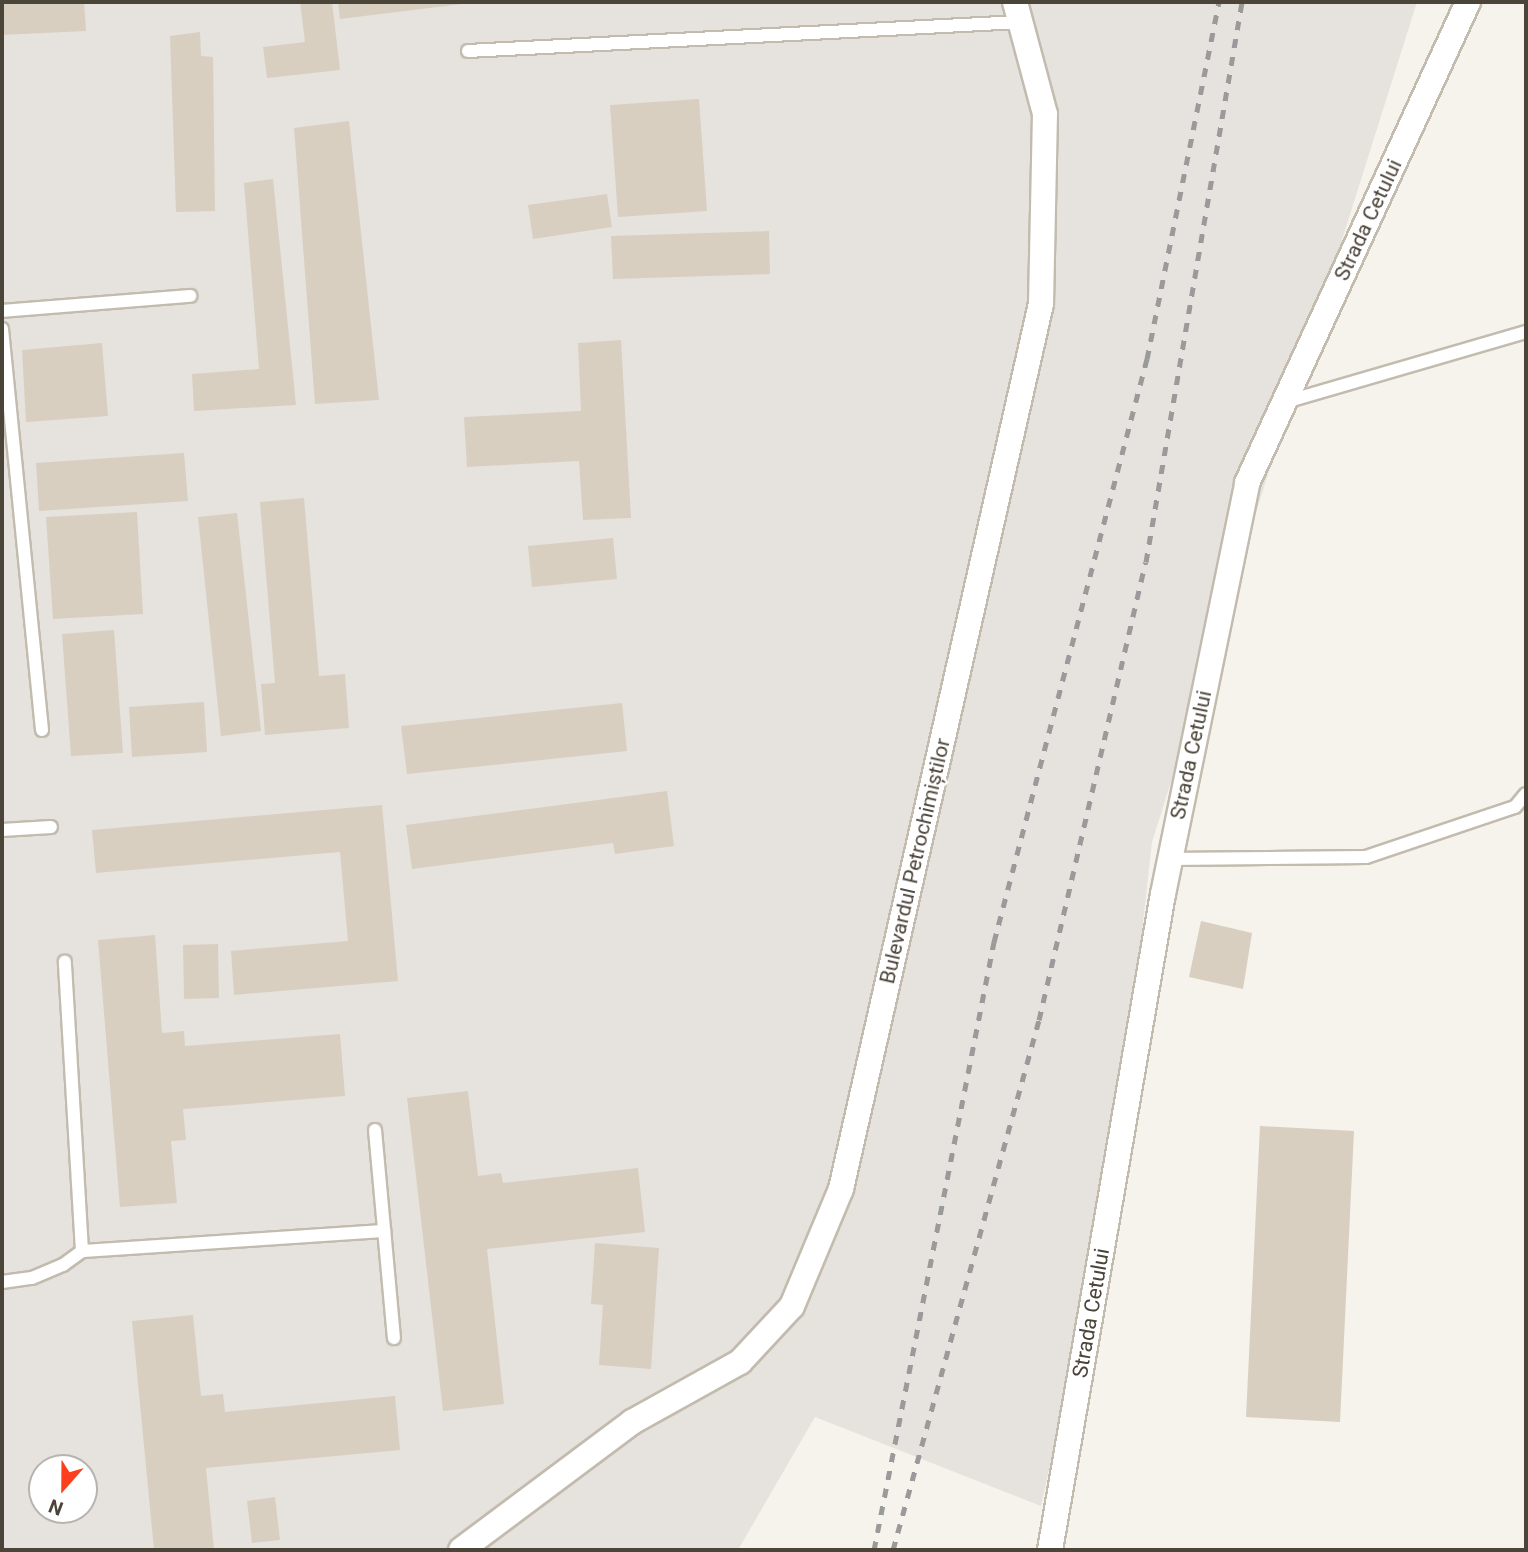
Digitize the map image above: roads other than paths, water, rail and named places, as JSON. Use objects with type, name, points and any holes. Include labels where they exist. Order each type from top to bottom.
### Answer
[{"type":"street","name":"Strada Cetului","points":[[1051,1550],[1170,859],[1247,483],[1468,2]]},
{"type":"street","name":"Bulevardul Petrochimiștilor","points":[[461,1550],[632,1422],[740,1362],[792,1306],[841,1189],[1041,304],[1045,114],[1018,12]]},
{"type":"lane","points":[[468,51],[1018,12]]},
{"type":"lane","points":[[2,310],[190,296]]},
{"type":"lane","points":[[2,329],[42,730]]},
{"type":"lane","points":[[1284,402],[1526,332]]},
{"type":"lane","points":[[1170,859],[1366,857],[1515,807],[1526,794]]},
{"type":"lane","points":[[2,830],[51,827]]},
{"type":"lane","points":[[65,961],[82,1251]]},
{"type":"lane","points":[[375,1129],[394,1338]]},
{"type":"lane","points":[[2,1282],[33,1278],[64,1265],[82,1251],[384,1231]]},
{"type":"railway","points":[[874,1550],[994,942],[1147,359],[1219,2]]},
{"type":"railway","points":[[893,1550],[1039,1020],[1146,562],[1242,2]]}]
